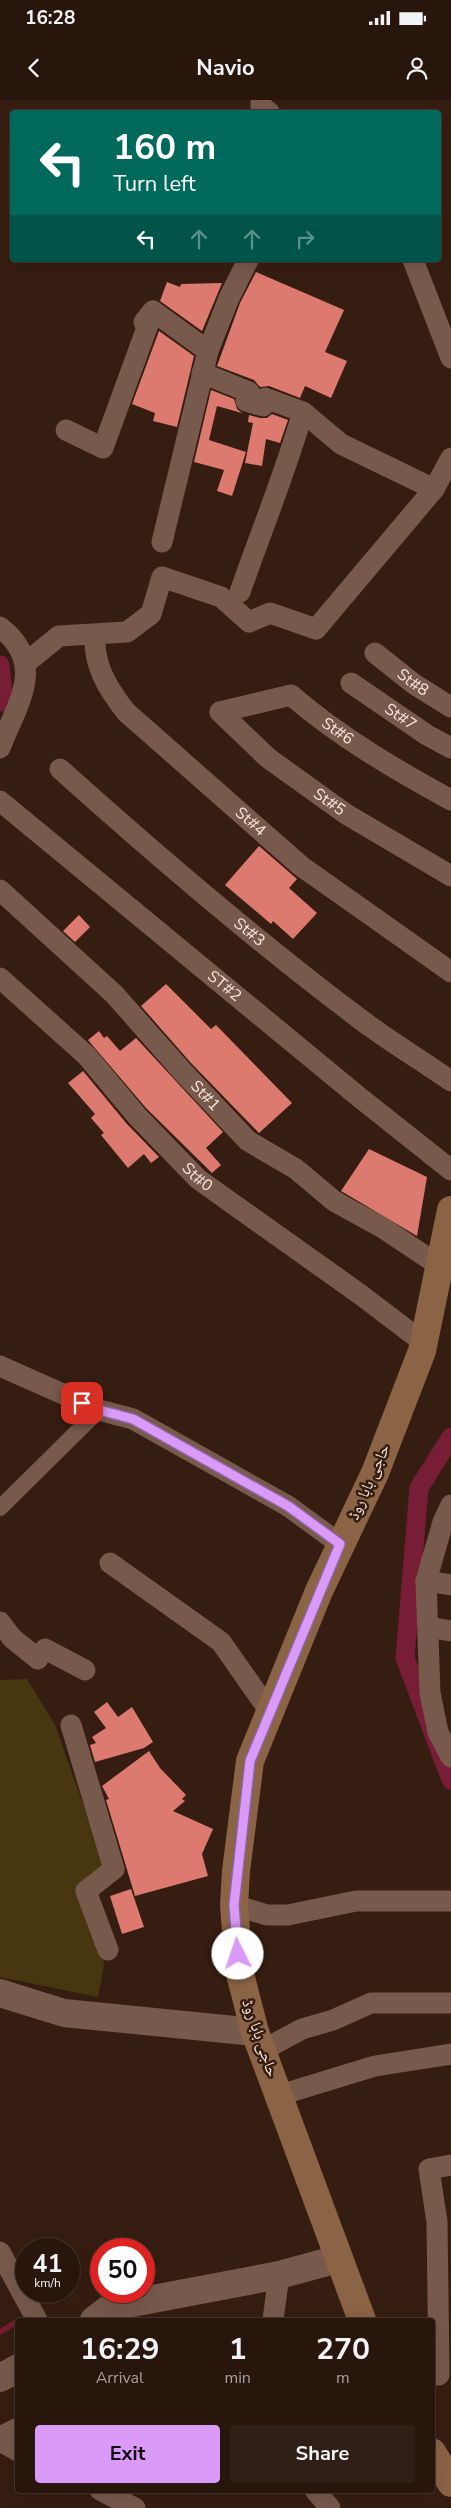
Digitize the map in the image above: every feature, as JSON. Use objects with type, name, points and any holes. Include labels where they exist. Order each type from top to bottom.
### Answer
[{"type":"main road","name":"حاجی بابا روڈ","points":[[361,2318],[259,2041],[239,1970],[234,1905],[250,1761],[340,1544],[375,1473],[424,1343],[451,1210]]},
{"type":"main road","points":[[435,2457],[451,2483]]},
{"type":"street","points":[[261,100],[261,107],[266,110]]},
{"type":"street","points":[[162,542],[208,351],[229,298],[247,262]]},
{"type":"street","points":[[414,262],[451,358]]},
{"type":"street","points":[[66,430],[103,448],[147,319],[208,351]]},
{"type":"street","points":[[202,373],[249,392],[246,401],[263,406],[266,398],[303,412],[341,444],[434,490]]},
{"type":"street","points":[[240,592],[270,506],[285,473],[303,412]]},
{"type":"street","points":[[26,662],[60,636],[127,632],[151,614],[162,577],[221,597],[249,622],[270,613],[316,628],[434,490],[451,458]]},
{"type":"street","points":[[0,627],[14,638],[26,662],[26,682],[0,748]]},
{"type":"street","name":"St#4","points":[[95,635],[94,652],[109,690],[126,712],[301,866],[451,972]]},
{"type":"street","name":"St#8","points":[[375,653],[414,684],[451,707]]},
{"type":"street","name":"St#7","points":[[351,683],[427,735],[451,748]]},
{"type":"street","name":"St#6","points":[[220,712],[291,695],[311,712],[362,747],[451,800]]},
{"type":"street","name":"St#5","points":[[220,712],[268,758],[346,814],[451,876]]},
{"type":"street","name":"St#3","points":[[60,769],[159,857],[361,1020],[451,1081]]},
{"type":"street","name":"ST#2","points":[[0,801],[359,1097],[451,1170]]},
{"type":"street","name":"St#1","points":[[0,890],[114,994],[182,1071],[248,1141],[296,1169],[334,1201],[362,1214],[440,1266]]},
{"type":"street","name":"St#0","points":[[0,978],[87,1056],[137,1116],[198,1179],[361,1295],[424,1343]]},
{"type":"street","points":[[0,1366],[99,1410],[133,1419],[288,1506],[340,1544]]},
{"type":"street","points":[[0,1508],[99,1410]]},
{"type":"street","points":[[451,1505],[443,1522],[426,1581],[430,1693],[438,1732],[451,1757]]},
{"type":"street","points":[[110,1563],[221,1642],[270,1712]]},
{"type":"street","points":[[426,1581],[451,1584]]},
{"type":"street","points":[[0,1622],[12,1638],[42,1654],[85,1670]]},
{"type":"street","points":[[428,1627],[451,1631]]},
{"type":"street","points":[[71,1725],[114,1869],[86,1891],[108,1950]]},
{"type":"street","points":[[234,1905],[267,1915],[288,1915],[356,1901],[451,1901]]},
{"type":"street","points":[[0,1993],[64,2013],[259,2041],[333,2020],[371,2003],[451,2003]]},
{"type":"street","points":[[280,2095],[375,2066],[451,2054]]},
{"type":"street","points":[[441,2375],[444,2279],[429,2170],[451,2166]]},
{"type":"street","points":[[0,2252],[36,2318]]},
{"type":"street","points":[[97,2318],[111,2308],[279,2275],[338,2259]]},
{"type":"street","points":[[273,2318],[279,2275]]},
{"type":"street","points":[[0,2378],[15,2370]]},
{"type":"street","points":[[15,2430],[0,2439],[15,2449]]},
{"type":"street","points":[[106,2493],[135,2508]]},
{"type":"street","points":[[318,2493],[330,2508]]},
{"type":"shaded area","points":[[27,1679],[55,1725],[105,1866],[76,1889],[101,1946],[104,1965],[98,1997],[0,1977],[0,1680]]},
{"type":"building","points":[[256,272],[344,310],[325,352],[347,361],[331,398],[305,386],[300,398],[269,386],[260,387],[254,380],[217,366],[240,303]]},
{"type":"building","points":[[167,282],[180,287],[181,284],[222,283],[202,331],[160,301]]},
{"type":"building","points":[[159,331],[194,356],[177,427],[153,421],[155,413],[132,404]]},
{"type":"building","points":[[211,390],[234,399],[237,409],[242,413],[260,418],[267,418],[272,414],[288,420],[280,443],[266,439],[262,466],[245,463],[253,423],[248,422],[249,415],[217,406],[209,440],[246,452],[232,496],[217,491],[224,470],[194,462]]},
{"type":"building","points":[[259,846],[297,879],[289,888],[317,913],[293,939],[273,921],[271,924],[225,885]]},
{"type":"building","points":[[79,915],[90,927],[75,942],[63,931]]},
{"type":"building","points":[[166,984],[211,1029],[216,1025],[292,1103],[259,1133],[191,1063],[141,1006]]},
{"type":"building","points":[[99,1031],[104,1038],[107,1036],[120,1051],[136,1038],[223,1132],[206,1148],[221,1165],[212,1173],[146,1108],[88,1040]]},
{"type":"building","points":[[83,1071],[127,1124],[159,1157],[151,1163],[144,1154],[128,1168],[101,1135],[104,1133],[91,1118],[95,1114],[68,1083]]},
{"type":"building","points":[[369,1149],[427,1177],[417,1236],[341,1191]]},
{"type":"building","points":[[107,1702],[118,1717],[132,1707],[153,1742],[144,1748],[95,1762],[90,1745],[96,1743],[92,1737],[106,1728],[94,1712]]},
{"type":"building","points":[[149,1751],[160,1768],[186,1795],[182,1799],[185,1801],[173,1811],[213,1829],[202,1854],[208,1876],[135,1896],[106,1800],[109,1799],[102,1786]]},
{"type":"building","points":[[131,1889],[144,1927],[122,1934],[110,1896]]},
{"type":"waterway","points":[[0,665],[4,702]]},
{"type":"waterway","points":[[451,1437],[419,1488],[405,1658],[451,1780]]},
{"type":"waterway","points":[[0,2332],[15,2323]]},
{"type":"route","points":[[82,1403],[99,1410],[133,1419],[288,1506],[340,1544],[250,1761],[236,1871],[234,1905],[238,1954]]}]
